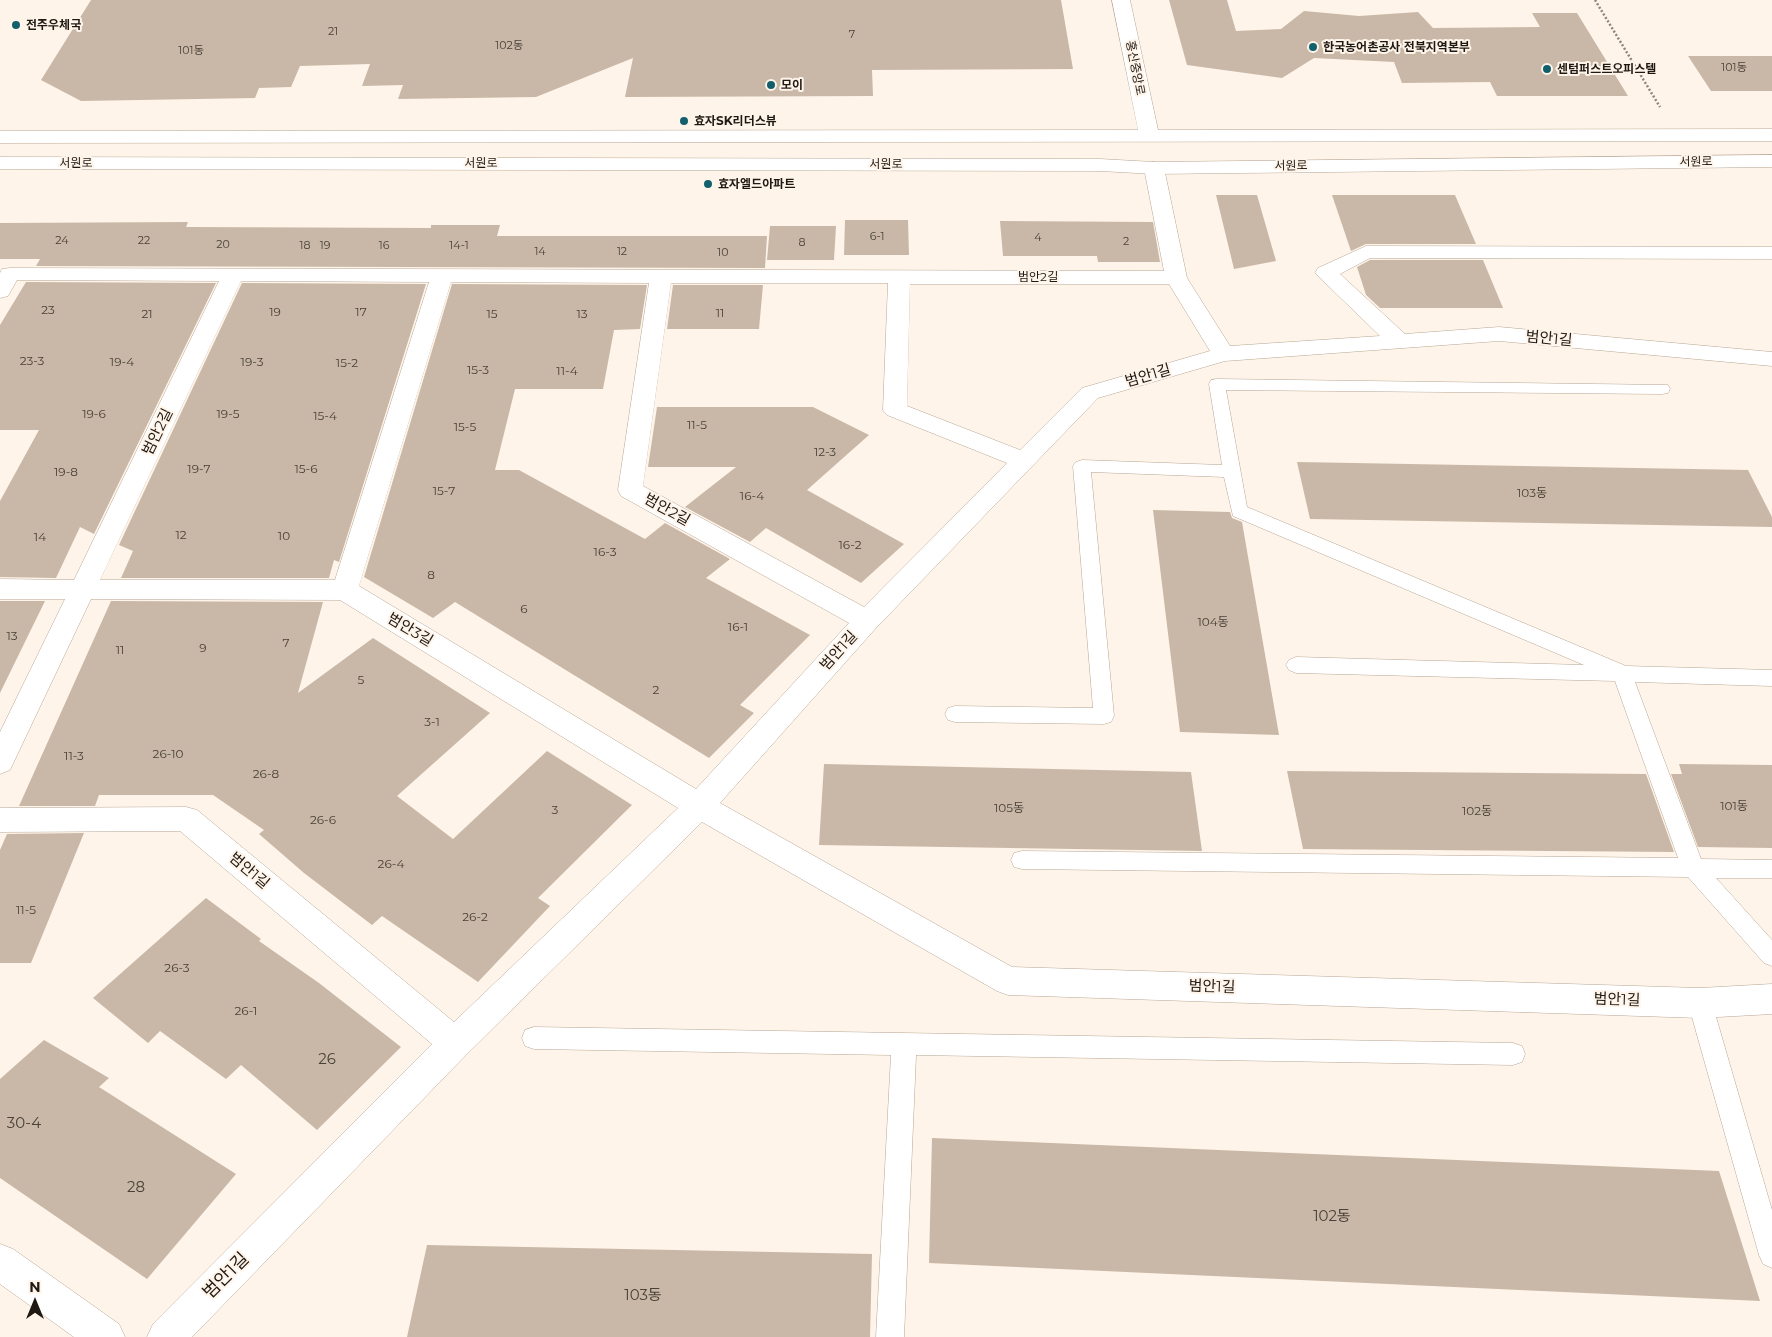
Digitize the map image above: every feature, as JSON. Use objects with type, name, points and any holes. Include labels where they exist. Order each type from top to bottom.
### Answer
[{"type":"street","name":"홍산중앙로","points":[[1121,0],[1149,135]]},
{"type":"street","name":"서원로","points":[[0,133],[1772,134]]},
{"type":"street","name":"서원로","points":[[0,164],[1100,165],[1154,168],[1772,161]]},
{"type":"street","points":[[1154,168],[1176,278],[1224,354]]},
{"type":"street","points":[[1398,340],[1326,273],[1366,252],[1772,253]]},
{"type":"street","name":"범안2길","points":[[0,291],[10,274],[1176,278]]},
{"type":"street","name":"범안2길","points":[[83,589],[233,275]]},
{"type":"street","points":[[0,589],[345,590],[442,276]]},
{"type":"street","name":"범안2길","points":[[661,276],[630,490],[867,620]]},
{"type":"street","points":[[899,277],[895,410],[1024,461]]},
{"type":"street","name":"범안1길","points":[[166,1337],[455,1043],[699,806],[867,620],[1090,393],[1224,354],[1499,334],[1772,359]]},
{"type":"street","points":[[0,762],[83,589]]},
{"type":"street","name":"범안3길","points":[[345,590],[699,806]]},
{"type":"street","name":"범안1길","points":[[699,806],[1008,981],[1700,1003],[1772,999]]},
{"type":"street","name":"범안1길","points":[[0,820],[186,819],[455,1043]]},
{"type":"street","points":[[0,1262],[106,1337]]},
{"type":"lane","points":[[1662,389],[1217,384],[1239,511],[1622,673],[1694,868],[1772,956]]},
{"type":"lane","points":[[954,714],[1104,716],[1082,466],[1232,471]]},
{"type":"lane","points":[[1296,665],[1772,678]]},
{"type":"lane","points":[[1022,860],[1772,869]]},
{"type":"lane","points":[[1700,1003],[1772,1255]]},
{"type":"lane","points":[[534,1038],[1513,1054]]},
{"type":"lane","points":[[890,1337],[904,1044]]},
{"type":"path","points":[[1595,0],[1661,109]]},
{"type":"building","points":[[91,0],[1061,0],[1073,69],[872,70],[873,96],[625,97],[633,58],[536,97],[398,99],[403,85],[362,86],[370,64],[300,66],[291,87],[259,88],[255,98],[81,101],[41,80]]},
{"type":"building","points":[[1169,0],[1227,0],[1236,31],[1281,29],[1304,11],[1359,16],[1418,12],[1433,28],[1540,27],[1532,13],[1577,13],[1628,96],[1497,96],[1490,82],[1402,83],[1394,62],[1314,58],[1282,78],[1187,65]]},
{"type":"building","points":[[1688,56],[1772,56],[1772,91],[1711,91]]},
{"type":"building","points":[[1216,195],[1257,195],[1276,261],[1234,269]]},
{"type":"building","points":[[1332,195],[1455,195],[1476,244],[1366,244],[1351,251]]},
{"type":"building","points":[[845,220],[908,220],[909,255],[844,255]]},
{"type":"building","points":[[1000,221],[1153,222],[1160,262],[1098,262],[1097,256],[1003,256]]},
{"type":"building","points":[[188,222],[186,227],[431,228],[431,225],[500,225],[497,236],[767,236],[765,268],[36,266],[40,259],[0,259],[0,223]]},
{"type":"building","points":[[770,226],[836,226],[834,260],[767,260]]},
{"type":"building","points":[[1370,260],[1483,260],[1503,308],[1380,308],[1366,295],[1357,267]]},
{"type":"building","points":[[26,282],[216,283],[94,534],[80,527],[56,578],[0,577],[0,501],[39,430],[0,430],[0,325]]},
{"type":"building","points":[[242,283],[426,284],[339,562],[334,560],[329,578],[121,578],[133,551],[119,545]]},
{"type":"building","points":[[452,284],[647,285],[640,329],[614,330],[603,389],[515,389],[495,470],[519,470],[645,539],[665,523],[730,559],[706,578],[810,635],[740,705],[754,713],[709,758],[455,602],[433,618],[364,577]]},
{"type":"building","points":[[673,285],[763,285],[759,329],[667,329]]},
{"type":"building","points":[[657,407],[813,407],[869,435],[807,490],[904,544],[861,583],[766,528],[750,542],[685,507],[736,467],[648,467]]},
{"type":"building","points":[[1297,462],[1748,470],[1772,517],[1772,527],[1310,519]]},
{"type":"building","points":[[1153,510],[1230,512],[1232,518],[1242,522],[1279,735],[1180,732]]},
{"type":"building","points":[[0,601],[45,601],[0,693]]},
{"type":"building","points":[[111,601],[323,602],[298,693],[373,638],[490,713],[397,796],[453,839],[547,751],[632,805],[538,898],[550,906],[478,982],[382,916],[372,925],[304,873],[259,834],[264,830],[213,795],[99,795],[95,806],[19,806]]},
{"type":"building","points":[[824,764],[1191,772],[1202,851],[819,845]]},
{"type":"building","points":[[1679,764],[1772,765],[1772,848],[1698,847],[1671,774],[1682,774]]},
{"type":"building","points":[[1287,771],[1646,774],[1674,852],[1303,849]]},
{"type":"building","points":[[84,833],[31,963],[0,963],[0,850],[7,834]]},
{"type":"building","points":[[206,898],[261,939],[259,941],[319,983],[401,1047],[317,1130],[241,1065],[226,1079],[160,1031],[148,1043],[93,998]]},
{"type":"building","points":[[44,1040],[109,1078],[99,1087],[236,1174],[147,1279],[0,1178],[0,1079]]},
{"type":"building","points":[[932,1138],[1719,1171],[1760,1301],[929,1263]]},
{"type":"building","points":[[427,1245],[872,1254],[870,1337],[407,1337]]},
{"type":"place","name":"전주우체국","points":[[16,25]]},
{"type":"place","name":"한국농어촌공사 전북지역본부","points":[[1313,47]]},
{"type":"place","name":"센텀퍼스트오피스텔","points":[[1547,69]]},
{"type":"place","name":"모이","points":[[771,85]]},
{"type":"place","name":"효자SK리더스뷰","points":[[684,121]]},
{"type":"place","name":"효자엘드아파트","points":[[708,184]]}]
